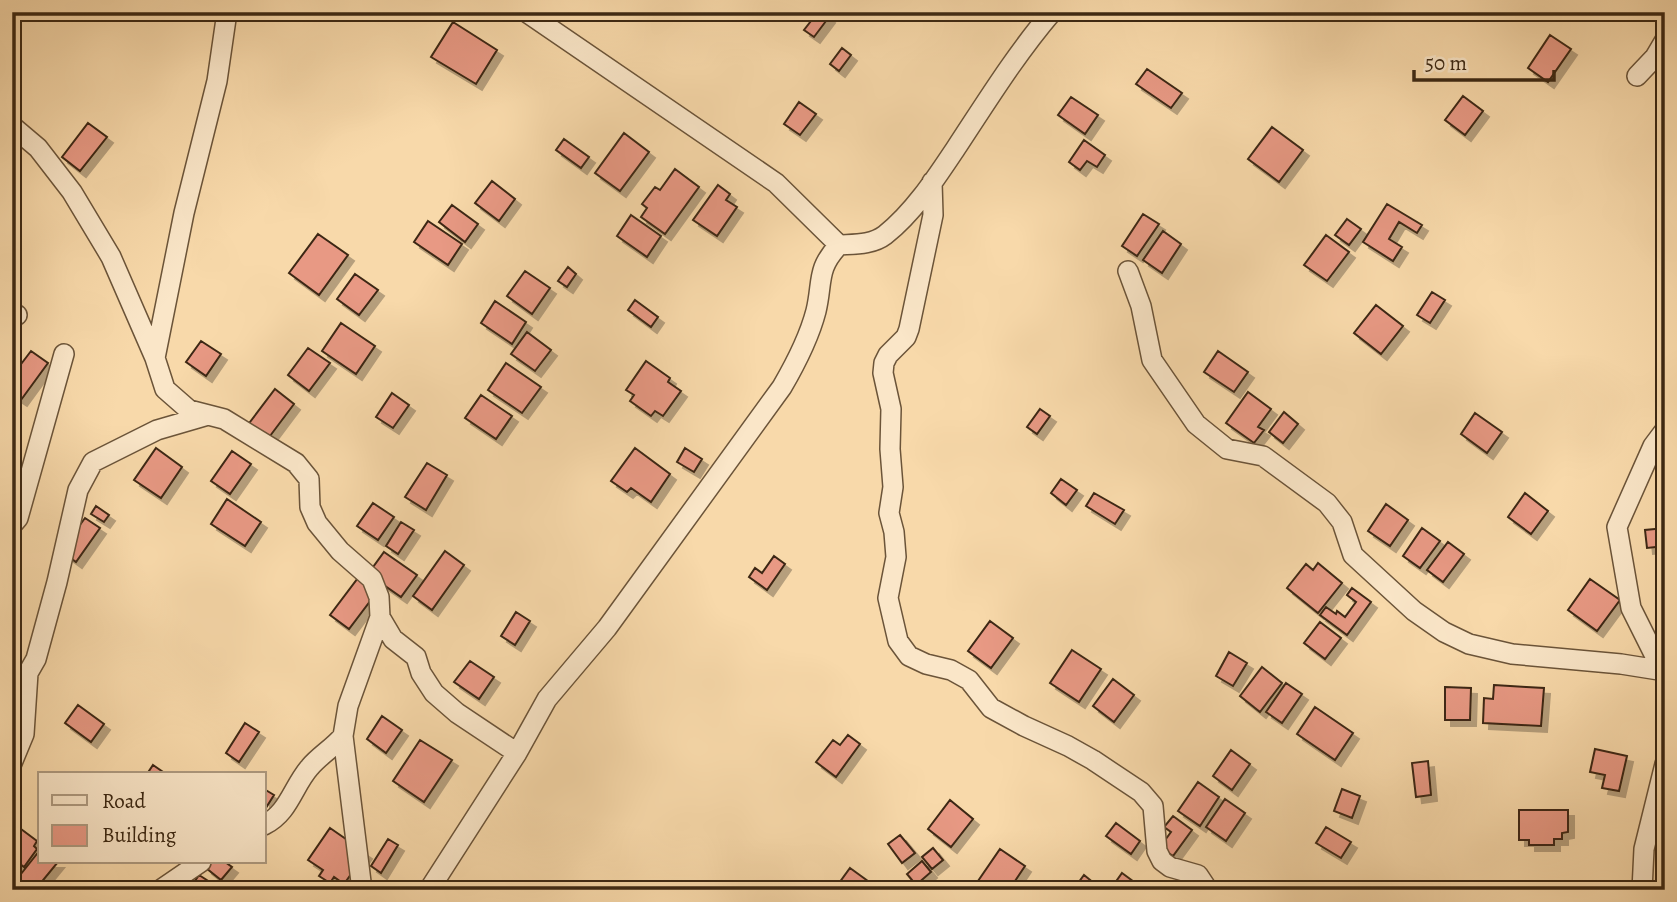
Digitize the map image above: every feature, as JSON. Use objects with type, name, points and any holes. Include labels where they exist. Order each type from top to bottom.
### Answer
[{"type":"street","points":[[155,358],[184,213],[217,81],[227,12]]},
{"type":"street","points":[[526,12],[776,183],[839,245]]},
{"type":"street","points":[[429,890],[517,753],[547,699],[607,628],[782,387],[802,351],[816,311],[821,271],[827,257],[839,245],[865,244],[883,236],[932,182],[1027,41],[1052,12]]},
{"type":"street","points":[[1637,76],[1655,57],[1665,40]]},
{"type":"street","points":[[12,126],[38,148],[72,192],[111,257],[155,358],[165,389],[189,410],[224,419],[296,463],[309,479],[310,508],[317,523],[340,551],[372,579],[379,597],[380,617],[348,706],[343,736],[362,890]]},
{"type":"street","points":[[932,182],[933,215],[909,329],[906,337],[888,355],[883,373],[891,409],[893,487],[889,513],[897,557],[888,598],[898,641],[909,656],[926,664],[951,670],[969,680],[991,708],[1068,746],[1141,792],[1153,806],[1157,850],[1162,861],[1170,867],[1198,876],[1208,890]]},
{"type":"street","points":[[1128,271],[1141,306],[1152,360],[1196,424],[1227,449],[1263,456],[1327,503],[1342,522],[1353,555],[1413,611],[1444,632],[1469,644],[1511,654],[1621,664],[1664,672]]},
{"type":"street","points":[[12,524],[18,518],[64,354]]},
{"type":"street","points":[[12,763],[24,734],[28,673],[36,659],[78,490],[93,462],[157,430],[208,415]]},
{"type":"street","points":[[1664,672],[1631,608],[1617,527],[1653,446],[1665,430]]},
{"type":"street","points":[[380,617],[393,639],[416,657],[421,673],[434,693],[457,713],[517,753]]},
{"type":"street","points":[[266,824],[278,816],[312,764],[331,751],[343,736]]},
{"type":"street","points":[[1642,890],[1644,849],[1665,764]]},
{"type":"street","points":[[160,890],[197,864]]},
{"type":"street","points":[[181,890],[197,864]]},
{"type":"building","points":[[818,12],[829,17],[814,37],[804,30]]},
{"type":"building","points":[[453,22],[497,50],[476,84],[431,57]]},
{"type":"building","points":[[1550,35],[1571,49],[1548,82],[1528,68]]},
{"type":"building","points":[[842,48],[851,55],[839,71],[830,64]]},
{"type":"building","points":[[1147,69],[1182,93],[1171,108],[1136,84]]},
{"type":"building","points":[[1463,96],[1483,111],[1465,135],[1445,120]]},
{"type":"building","points":[[1071,97],[1098,115],[1085,134],[1058,115]]},
{"type":"building","points":[[799,102],[816,114],[800,135],[784,124]]},
{"type":"building","points":[[88,123],[107,137],[80,171],[62,157]]},
{"type":"building","points":[[1272,127],[1303,150],[1279,182],[1248,159]]},
{"type":"building","points":[[624,133],[649,152],[620,191],[595,173]]},
{"type":"building","points":[[564,139],[589,157],[581,168],[556,150]]},
{"type":"building","points":[[1084,140],[1105,155],[1097,167],[1087,161],[1080,170],[1069,162]]},
{"type":"building","points":[[675,169],[699,187],[665,234],[641,217],[647,208],[642,204],[655,187],[660,190]]},
{"type":"building","points":[[492,181],[515,199],[499,221],[475,203]]},
{"type":"building","points":[[718,185],[730,194],[726,200],[737,207],[717,236],[693,220]]},
{"type":"building","points":[[1387,204],[1422,225],[1417,233],[1399,222],[1389,239],[1402,247],[1393,261],[1363,242]]},
{"type":"building","points":[[452,205],[478,224],[465,242],[439,222]]},
{"type":"building","points":[[1143,214],[1159,224],[1137,256],[1122,246]]},
{"type":"building","points":[[631,215],[661,236],[647,257],[617,236]]},
{"type":"building","points":[[1347,219],[1361,229],[1349,245],[1335,235]]},
{"type":"building","points":[[428,221],[462,244],[448,265],[414,242]]},
{"type":"building","points":[[1163,231],[1181,244],[1162,273],[1143,260]]},
{"type":"building","points":[[318,234],[348,255],[319,295],[289,273]]},
{"type":"building","points":[[1326,235],[1349,252],[1327,281],[1304,265]]},
{"type":"building","points":[[568,267],[576,274],[567,287],[558,281]]},
{"type":"building","points":[[525,271],[550,288],[532,314],[507,296]]},
{"type":"building","points":[[355,274],[378,290],[359,315],[337,299]]},
{"type":"building","points":[[1432,292],[1445,300],[1430,323],[1417,315]]},
{"type":"building","points":[[635,300],[658,317],[651,327],[628,310]]},
{"type":"building","points":[[495,301],[526,322],[512,344],[481,323]]},
{"type":"building","points":[[1376,305],[1403,326],[1381,354],[1354,333]]},
{"type":"building","points":[[341,323],[375,346],[356,374],[322,351]]},
{"type":"building","points":[[527,332],[551,350],[535,371],[511,354]]},
{"type":"building","points":[[201,341],[221,354],[206,376],[186,362]]},
{"type":"building","points":[[308,348],[330,363],[309,391],[288,375]]},
{"type":"building","points":[[31,351],[48,363],[21,400],[12,394],[12,376]]},
{"type":"building","points":[[1218,351],[1248,372],[1234,392],[1204,372]]},
{"type":"building","points":[[646,361],[670,378],[668,382],[681,391],[663,416],[655,411],[651,416],[630,401],[634,395],[626,390]]},
{"type":"building","points":[[506,363],[541,387],[522,413],[488,390]]},
{"type":"building","points":[[275,389],[294,404],[267,440],[247,426]]},
{"type":"building","points":[[1248,392],[1271,409],[1258,427],[1264,430],[1254,443],[1226,423]]},
{"type":"building","points":[[392,393],[409,405],[393,428],[376,417]]},
{"type":"building","points":[[481,395],[512,416],[496,439],[465,418]]},
{"type":"building","points":[[1040,409],[1050,416],[1037,434],[1027,427]]},
{"type":"building","points":[[1284,412],[1298,424],[1283,443],[1269,432]]},
{"type":"building","points":[[1475,413],[1502,432],[1487,453],[1461,434]]},
{"type":"building","points":[[156,448],[182,467],[161,498],[134,480]]},
{"type":"building","points":[[635,448],[670,474],[651,502],[631,488],[627,492],[611,481]]},
{"type":"building","points":[[685,448],[702,459],[694,472],[677,462]]},
{"type":"building","points":[[232,451],[251,464],[230,494],[211,481]]},
{"type":"building","points":[[12,458],[27,469],[18,482],[12,478]]},
{"type":"building","points":[[427,463],[447,475],[426,510],[405,497]]},
{"type":"building","points":[[1061,479],[1077,490],[1066,505],[1051,493]]},
{"type":"building","points":[[1094,493],[1124,510],[1115,524],[1086,506]]},
{"type":"building","points":[[1525,493],[1548,511],[1531,534],[1508,517]]},
{"type":"building","points":[[227,499],[261,522],[245,546],[211,524]]},
{"type":"building","points":[[373,503],[394,517],[378,540],[357,526]]},
{"type":"building","points":[[1386,504],[1408,520],[1390,546],[1368,531]]},
{"type":"building","points":[[96,506],[109,515],[104,522],[91,514]]},
{"type":"building","points":[[85,518],[100,528],[76,562],[61,551]]},
{"type":"building","points":[[401,522],[414,530],[398,554],[386,546]]},
{"type":"building","points":[[1422,528],[1440,541],[1420,568],[1403,556]]},
{"type":"building","points":[[1665,528],[1665,546],[1647,548],[1645,530]]},
{"type":"building","points":[[1448,542],[1464,554],[1443,582],[1427,570]]},
{"type":"building","points":[[445,551],[464,565],[432,610],[413,596]]},
{"type":"building","points":[[384,552],[417,575],[401,597],[368,574]]},
{"type":"building","points":[[774,556],[785,564],[767,590],[749,577],[755,568],[762,573]]},
{"type":"building","points":[[1318,563],[1342,583],[1318,613],[1287,588],[1306,564],[1313,570]]},
{"type":"building","points":[[358,578],[377,592],[349,629],[330,615]]},
{"type":"building","points":[[1590,579],[1620,600],[1597,631],[1568,610]]},
{"type":"building","points":[[1352,588],[1371,602],[1347,635],[1320,615],[1326,607],[1345,617],[1356,602],[1347,595]]},
{"type":"building","points":[[516,612],[530,621],[515,645],[501,636]]},
{"type":"building","points":[[990,621],[1013,638],[991,668],[968,651]]},
{"type":"building","points":[[1320,622],[1341,638],[1325,659],[1304,643]]},
{"type":"building","points":[[1072,650],[1101,669],[1079,702],[1050,683]]},
{"type":"building","points":[[1229,652],[1247,663],[1233,686],[1216,676]]},
{"type":"building","points":[[470,661],[494,677],[479,699],[454,682]]},
{"type":"building","points":[[1262,667],[1282,683],[1260,712],[1240,696]]},
{"type":"building","points":[[1113,679],[1134,695],[1114,722],[1093,706]]},
{"type":"building","points":[[1286,683],[1302,694],[1282,723],[1266,712]]},
{"type":"building","points":[[1494,685],[1544,688],[1541,726],[1483,723],[1484,698],[1493,699]]},
{"type":"building","points":[[1445,687],[1471,688],[1470,720],[1445,720]]},
{"type":"building","points":[[78,705],[104,724],[91,742],[65,723]]},
{"type":"building","points":[[1315,707],[1353,733],[1335,760],[1297,734]]},
{"type":"building","points":[[382,716],[402,730],[386,753],[367,739]]},
{"type":"building","points":[[245,723],[259,732],[239,762],[226,753]]},
{"type":"building","points":[[848,735],[860,744],[836,777],[816,762],[833,740],[840,745]]},
{"type":"building","points":[[420,740],[452,760],[424,802],[393,781]]},
{"type":"building","points":[[1595,749],[1627,756],[1619,791],[1602,788],[1605,775],[1590,772]]},
{"type":"building","points":[[1231,750],[1250,764],[1232,790],[1213,776]]},
{"type":"building","points":[[1428,761],[1431,795],[1416,797],[1412,763]]},
{"type":"building","points":[[153,765],[163,772],[148,772]]},
{"type":"building","points":[[1198,782],[1219,797],[1200,826],[1178,811]]},
{"type":"building","points":[[1342,789],[1360,796],[1352,818],[1334,811]]},
{"type":"building","points":[[266,790],[274,795],[266,808]]},
{"type":"building","points":[[1225,799],[1245,813],[1226,841],[1206,827]]},
{"type":"building","points":[[950,800],[973,819],[951,847],[928,829]]},
{"type":"building","points":[[1519,810],[1568,810],[1568,832],[1562,833],[1562,839],[1554,839],[1554,845],[1529,845],[1529,840],[1519,840]]},
{"type":"building","points":[[1173,816],[1192,830],[1173,856],[1160,847],[1171,832],[1164,827]]},
{"type":"building","points":[[13,823],[37,841],[34,846],[37,849],[24,867],[20,864],[13,874]]},
{"type":"building","points":[[1116,823],[1140,841],[1131,854],[1106,836]]},
{"type":"building","points":[[1326,827],[1351,842],[1341,858],[1316,843]]},
{"type":"building","points":[[330,828],[366,853],[344,884],[334,877],[330,883],[319,876],[323,870],[308,860]]},
{"type":"building","points":[[900,835],[915,853],[902,863],[888,844]]},
{"type":"building","points":[[388,839],[398,845],[381,873],[371,866]]},
{"type":"building","points":[[933,848],[943,860],[932,869],[922,857]]},
{"type":"building","points":[[1000,849],[1025,866],[1009,890],[990,890],[978,881]]},
{"type":"building","points":[[38,853],[38,864],[56,864],[35,890],[30,890],[17,879]]},
{"type":"building","points":[[922,861],[931,872],[916,885],[907,874]]},
{"type":"building","points":[[209,864],[228,864],[232,867],[221,880],[206,868]]},
{"type":"building","points":[[850,868],[872,884],[868,890],[834,890]]},
{"type":"building","points":[[1122,873],[1145,890],[1110,890]]},
{"type":"building","points":[[199,875],[216,886],[213,890],[189,890]]},
{"type":"building","points":[[1084,875],[1100,888],[1099,890],[1073,890]]}]
